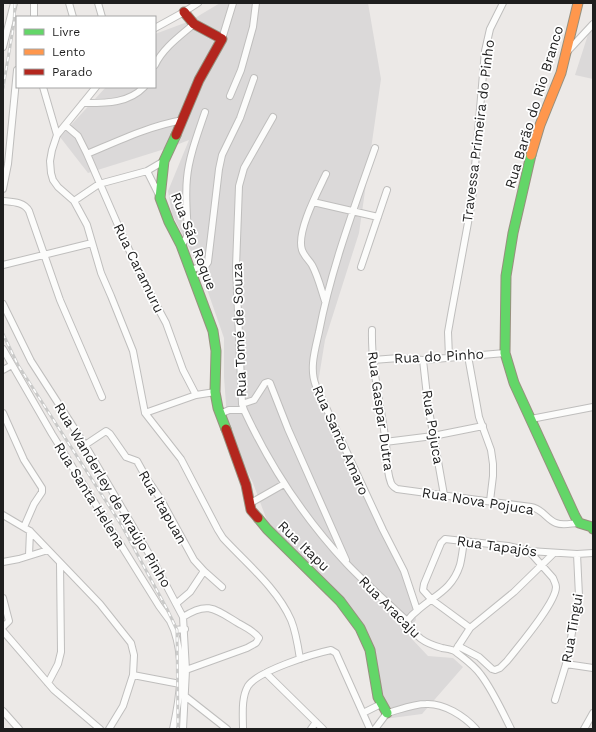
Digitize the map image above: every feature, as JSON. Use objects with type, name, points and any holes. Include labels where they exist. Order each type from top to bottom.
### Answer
[{"type":"street","points":[[3,47],[14,3]]},
{"type":"street","points":[[34,3],[34,16]]},
{"type":"street","points":[[68,3],[73,16]]},
{"type":"street","points":[[98,3],[102,16]]},
{"type":"street","points":[[156,27],[198,3]]},
{"type":"street","points":[[184,12],[194,24],[222,39],[232,3]]},
{"type":"street","points":[[230,96],[241,70],[253,27],[256,3]]},
{"type":"street","name":"Travessa Primeira do Pinho","points":[[449,357],[448,332],[472,200],[485,51],[490,29],[503,3]]},
{"type":"street","name":"Rua Barão do Rio Branco","points":[[578,3],[567,52],[559,79],[540,125],[529,160],[513,234],[506,276],[505,353],[514,384],[557,479],[579,523]]},
{"type":"street","points":[[156,63],[173,43],[194,24]]},
{"type":"street","points":[[567,52],[593,24]]},
{"type":"street","name":"Rua São Roque","points":[[215,392],[216,351],[213,331],[181,246],[169,222],[160,198],[164,161],[199,80],[222,39]]},
{"type":"street","points":[[190,270],[206,265],[208,262],[222,155],[240,118],[254,78]]},
{"type":"street","points":[[3,188],[8,164],[16,80]]},
{"type":"street","points":[[43,88],[57,135]]},
{"type":"street","points":[[95,88],[57,135],[50,161],[53,180],[58,187],[74,201],[84,217],[101,273],[133,351],[145,413],[181,459],[223,538],[266,584],[287,612],[295,632],[300,659]]},
{"type":"street","points":[[83,103],[114,102],[135,95],[143,88]]},
{"type":"street","points":[[181,246],[188,233],[186,190],[187,176],[197,136],[205,112]]},
{"type":"street","name":"Rua Tomé de Souza","points":[[272,117],[244,168],[239,186],[236,267],[243,407],[284,484],[328,543],[348,565]]},
{"type":"street","points":[[87,154],[151,128],[183,120]]},
{"type":"street","name":"Rua Caramuru","points":[[65,125],[78,136],[87,154],[99,184],[146,286],[166,323],[183,370],[196,396]]},
{"type":"street","name":"Rua Santo Amaro","points":[[375,148],[352,212],[325,300],[313,361],[313,380],[383,530],[404,571],[417,610]]},
{"type":"street","points":[[74,201],[99,184],[147,172],[164,161]]},
{"type":"street","points":[[147,172],[160,198]]},
{"type":"street","points":[[325,300],[312,266],[304,255],[301,247],[301,239],[304,224],[326,174]]},
{"type":"street","points":[[361,267],[387,190]]},
{"type":"street","points":[[3,201],[22,204],[27,208],[60,300],[102,397]]},
{"type":"street","points":[[313,202],[378,217]]},
{"type":"street","points":[[3,265],[92,243]]},
{"type":"street","name":"Rua Wanderley de Araújo Pinho","points":[[3,304],[32,361],[85,445],[177,603],[183,617],[185,629],[186,670],[183,729]]},
{"type":"street","name":"Rua Gaspar Dutra","points":[[372,330],[371,348],[377,398],[386,442],[391,481],[394,487],[398,489]]},
{"type":"street","name":"Rua Santa Helena","points":[[3,349],[72,467],[159,606],[170,621],[179,648],[180,684],[173,729]]},
{"type":"street","name":"Rua do Pinho","points":[[373,360],[399,358],[423,360],[505,353]]},
{"type":"street","points":[[468,356],[476,406],[491,450],[493,476],[490,501]]},
{"type":"street","name":"Rua Pojuca","points":[[423,360],[433,436],[444,495]]},
{"type":"street","points":[[3,370],[12,365]]},
{"type":"street","points":[[220,414],[229,410],[243,407],[254,400],[265,383],[270,383],[288,429],[348,565]]},
{"type":"street","points":[[145,413],[196,396],[215,392]]},
{"type":"street","name":"Rua Itapu","points":[[215,392],[220,414],[246,485],[252,514],[266,530],[340,601],[360,628],[370,650],[372,668],[381,704],[387,713]]},
{"type":"street","points":[[531,419],[593,407]]},
{"type":"street","points":[[3,413],[24,460],[41,486],[42,490],[24,527]]},
{"type":"street","points":[[386,442],[433,436],[483,426]]},
{"type":"street","name":"Rua Itapuan","points":[[85,445],[106,431],[110,434],[126,457],[137,461],[160,498],[191,554],[204,571],[222,586]]},
{"type":"street","points":[[249,504],[284,484]]},
{"type":"street","name":"Rua Nova Pojuca","points":[[398,489],[535,508],[539,509],[554,522],[559,524],[579,523]]},
{"type":"street","points":[[3,515],[30,531],[100,604],[128,638],[133,648],[133,675],[123,706],[109,729]]},
{"type":"street","points":[[579,523],[593,528]]},
{"type":"street","points":[[29,555],[30,531]]},
{"type":"street","name":"Rua Tapajós","points":[[470,628],[432,600],[424,592],[423,588],[441,543],[445,539],[508,546],[529,551],[577,554],[593,553]]},
{"type":"street","points":[[407,621],[417,610],[432,600],[448,586],[455,576],[460,564],[464,540]]},
{"type":"street","points":[[3,562],[48,550]]},
{"type":"street","points":[[529,551],[542,566],[555,582],[556,587],[554,596],[508,661],[500,668],[495,670],[479,657],[456,648],[470,628],[514,592],[542,566],[554,553]]},
{"type":"street","name":"Rua Tingui","points":[[555,700],[566,664],[579,596],[577,554]]},
{"type":"street","points":[[48,683],[58,664],[60,652],[60,563]]},
{"type":"street","name":"Rua Aracaju","points":[[348,565],[407,621],[417,637],[425,642],[456,648],[481,675],[495,697],[511,729]]},
{"type":"street","points":[[177,603],[190,592],[204,571]]},
{"type":"street","points":[[3,598],[10,621],[3,627]]},
{"type":"street","points":[[183,617],[195,609],[204,608],[217,610],[246,627],[259,638],[256,643],[247,648],[186,670]]},
{"type":"street","points":[[174,630],[185,629]]},
{"type":"street","points":[[3,631],[48,683],[100,729]]},
{"type":"street","points":[[243,729],[243,705],[247,690],[254,680],[266,673],[300,659],[331,650],[336,653],[370,729]]},
{"type":"street","points":[[566,664],[593,668]]},
{"type":"street","points":[[266,673],[323,729]]},
{"type":"street","points":[[133,675],[180,684]]},
{"type":"street","points":[[185,696],[227,729]]},
{"type":"street","points":[[363,713],[381,704]]},
{"type":"street","points":[[375,729],[387,713],[429,704],[444,708],[458,715],[476,729]]},
{"type":"street","points":[[3,711],[19,729]]},
{"type":"street","points":[[584,729],[592,716]]},
{"type":"street","points":[[90,721],[93,729]]},
{"type":"street","points":[[311,729],[316,722]]},
{"type":"shaded area","points":[[220,3],[368,3],[381,79],[359,233],[325,340],[318,383],[322,405],[408,581],[415,602],[416,620],[409,628],[411,638],[428,656],[453,658],[463,667],[422,714],[384,719],[371,656],[362,636],[340,606],[272,534],[253,483],[228,432],[224,377],[224,338],[200,269],[172,214],[168,191],[189,140],[88,173],[60,137],[105,88],[156,88],[156,34],[190,21]]},
{"type":"shaded area","points":[[593,19],[593,79],[575,75]]},
{"type":"railway","points":[[3,88],[14,23],[15,3]]},
{"type":"railway","points":[[3,334],[18,365],[122,526],[177,630],[178,729]]},
{"type":"traffic: fast","points":[[176,135],[164,161],[160,198],[169,222],[181,245],[213,331],[216,351],[215,392],[218,408],[226,429]]},
{"type":"traffic: fast","points":[[531,155],[513,233],[506,276],[505,353],[514,383],[575,516],[579,523],[592,527],[593,529]]},
{"type":"traffic: fast","points":[[258,518],[267,529],[340,601],[360,628],[370,650],[378,697],[387,713]]},
{"type":"traffic: slow","points":[[531,155],[540,125],[561,73],[578,3]]},
{"type":"traffic: jam","points":[[176,135],[199,80],[222,39],[194,24],[184,12]]},
{"type":"traffic: jam","points":[[226,429],[246,485],[251,510],[258,518]]}]
